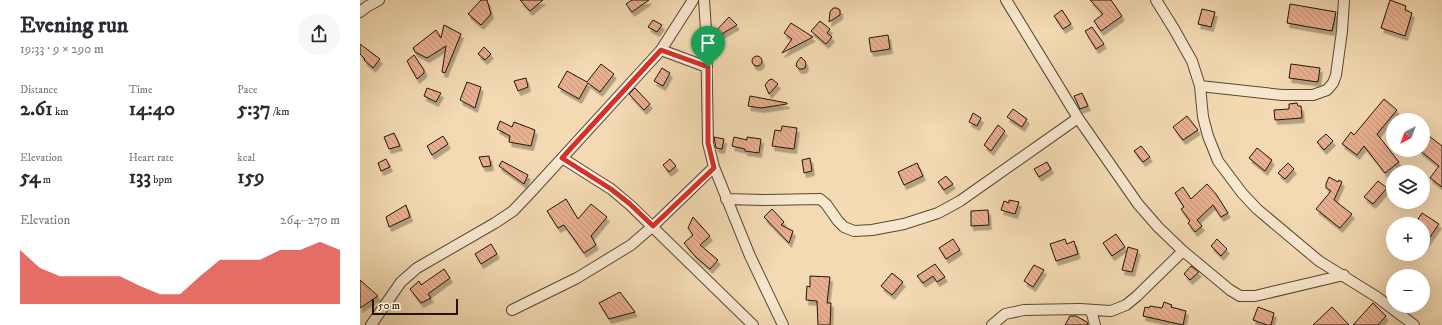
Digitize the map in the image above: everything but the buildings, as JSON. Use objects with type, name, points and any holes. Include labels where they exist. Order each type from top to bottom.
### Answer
[{"type":"street","points":[[360,12],[379,0]]},
{"type":"street","points":[[371,325],[401,282],[417,268],[495,223],[513,211],[532,192],[661,50],[693,0]]},
{"type":"street","points":[[704,0],[708,67],[708,143],[714,168],[750,256],[783,325]]},
{"type":"street","points":[[1156,0],[1192,61],[1200,86],[1203,118],[1208,136],[1218,161],[1242,193],[1257,209],[1319,261],[1344,275],[1377,297],[1414,325]]},
{"type":"street","points":[[1200,86],[1282,95],[1313,94],[1327,90],[1333,83],[1336,76],[1342,32],[1344,0]]},
{"type":"street","points":[[1010,1],[1078,118],[1138,204],[1158,227],[1183,251],[1230,290],[1240,296],[1255,296],[1344,275]]},
{"type":"street","points":[[661,50],[708,67]]},
{"type":"street","points":[[726,199],[820,199],[826,204],[844,227],[854,230],[872,230],[904,224],[938,213],[960,201],[1078,118]]},
{"type":"street","points":[[562,158],[611,189],[630,204],[753,325]]},
{"type":"street","points":[[512,310],[577,278],[631,244],[653,226],[714,168]]},
{"type":"street","points":[[992,325],[1005,314],[1024,310],[1111,311],[1126,305],[1137,296],[1183,251]]},
{"type":"street","points":[[1091,310],[1095,325]]},
{"type":"route","points":[[661,50],[708,67],[708,143],[714,168],[653,226],[630,204],[611,189],[562,158],[661,50]]}]
